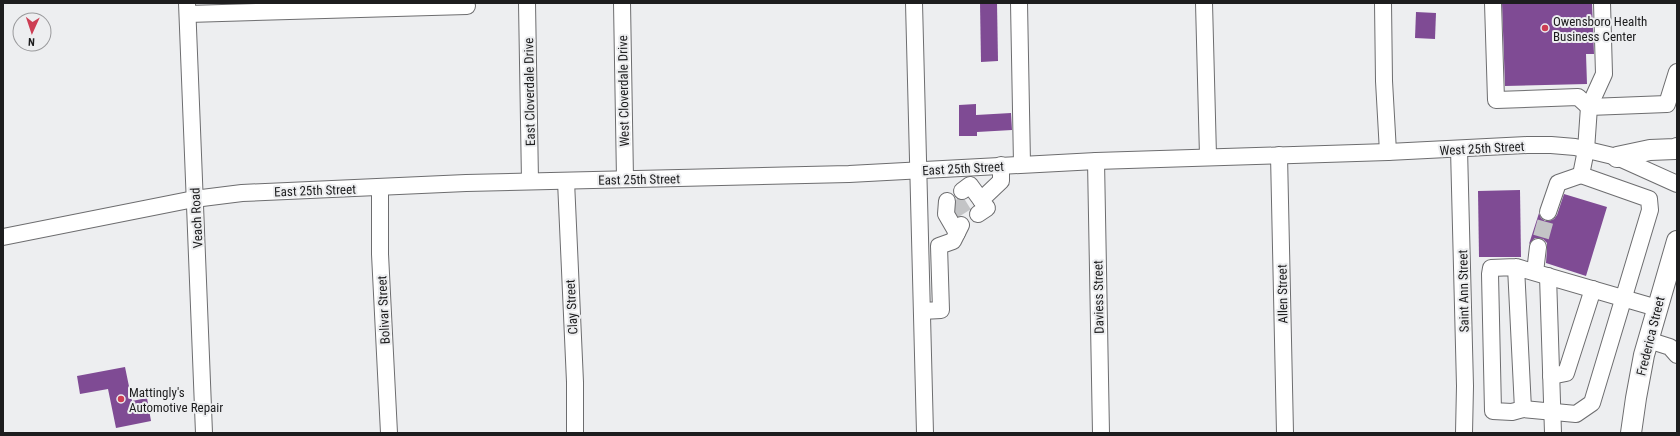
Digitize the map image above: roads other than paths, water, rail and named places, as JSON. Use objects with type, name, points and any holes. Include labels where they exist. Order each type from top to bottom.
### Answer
[{"type":"main road","points":[[1617,157],[1650,150],[1677,148]]},
{"type":"main road","name":"Frederica Street","points":[[1631,433],[1636,398],[1648,340],[1677,241]]},
{"type":"street","name":"East Cloverdale Drive","points":[[527,3],[530,181]]},
{"type":"street","name":"West Cloverdale Drive","points":[[622,3],[625,179]]},
{"type":"street","points":[[914,3],[925,433]]},
{"type":"street","points":[[1019,3],[1022,164]]},
{"type":"street","points":[[1204,3],[1208,156]]},
{"type":"street","points":[[1383,3],[1384,81],[1388,152]]},
{"type":"street","points":[[1493,3],[1496,100],[1578,97],[1589,107],[1668,104],[1677,72]]},
{"type":"street","points":[[1581,175],[1586,150],[1589,107],[1604,74],[1602,3]]},
{"type":"street","points":[[187,8],[467,6]]},
{"type":"street","name":"Veach Road","points":[[187,8],[204,433]]},
{"type":"street","name":"West 25th Street","points":[[1279,155],[1551,145],[1575,147],[1617,157],[1677,184]]},
{"type":"street","name":"Saint Ann Street","points":[[1459,149],[1466,386],[1464,433]]},
{"type":"street","name":"East 25th Street","points":[[3,237],[194,198],[242,192],[380,188],[530,181],[849,174],[1022,164],[1208,156],[1279,155]]},
{"type":"street","name":"Allen Street","points":[[1279,155],[1285,433]]},
{"type":"street","name":"Daviess Street","points":[[1096,161],[1101,433]]},
{"type":"street","points":[[974,200],[1001,181],[1001,165]]},
{"type":"street","points":[[1548,212],[1558,183],[1581,175],[1649,199],[1650,210],[1624,297],[1592,403],[1576,414],[1522,409],[1512,412],[1493,411],[1491,268],[1516,267],[1624,297],[1657,308]]},
{"type":"street","name":"Clay Street","points":[[566,181],[575,382],[575,433]]},
{"type":"street","name":"Bolivar Street","points":[[380,188],[380,254],[389,433]]},
{"type":"street","points":[[922,311],[941,310],[939,246],[953,241],[954,218]]},
{"type":"street","points":[[1540,241],[1541,274],[1552,376],[1553,433]]},
{"type":"street","points":[[1516,267],[1522,409]]},
{"type":"street","points":[[1552,376],[1566,373],[1593,289]]},
{"type":"street","points":[[1648,340],[1670,347],[1677,355]]},
{"type":"tunnel","points":[[953,211],[969,201]]},
{"type":"tunnel","points":[[1541,237],[1548,212]]},
{"type":"place","name":"Owensboro Health Business Center","points":[[1545,28]]},
{"type":"place","name":"Mattingly's Automotive Repair","points":[[121,399]]}]
